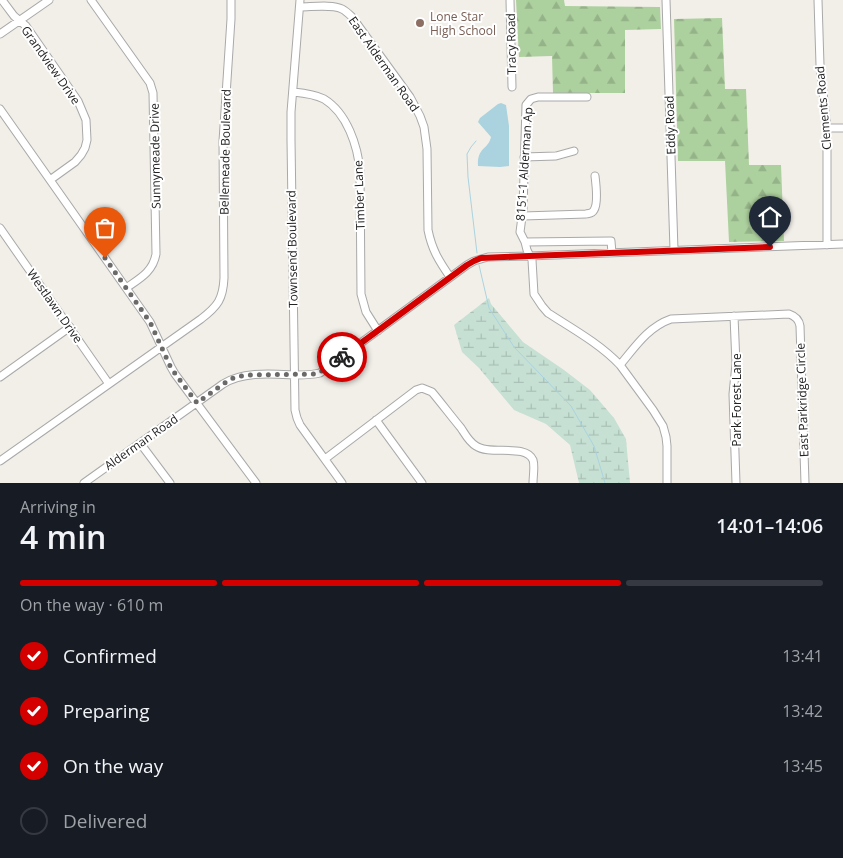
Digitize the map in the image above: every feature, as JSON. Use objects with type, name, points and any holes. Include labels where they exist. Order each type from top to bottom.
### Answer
[{"type":"street","name":"Grandview Drive","points":[[2,0],[14,16],[26,26],[78,101],[86,120],[87,140],[81,155],[75,162],[50,180]]},
{"type":"street","points":[[0,34],[49,0]]},
{"type":"street","name":"Sunnymeade Drive","points":[[91,0],[150,83],[154,93],[155,262],[151,269],[126,288]]},
{"type":"street","name":"Bellemeade Boulevard","points":[[161,346],[212,310],[222,297],[224,289],[223,141],[232,0]]},
{"type":"street","name":"Tracy Road","points":[[510,0],[512,87]]},
{"type":"street","name":"Eddy Road","points":[[666,0],[674,250]]},
{"type":"street","name":"Clements Road","points":[[818,0],[820,65],[827,128],[827,245]]},
{"type":"street","name":"Townsend Boulevard","points":[[300,3],[291,140],[294,401],[296,418],[342,483]]},
{"type":"street","name":"East Alderman Road","points":[[300,3],[336,7],[348,12],[415,106],[424,128],[427,149],[428,230],[430,241],[439,262],[450,277]]},
{"type":"street","name":"Timber Lane","points":[[293,92],[314,95],[324,99],[338,113],[352,136],[359,160],[360,172],[362,294],[366,312],[378,331]]},
{"type":"street","name":"8151-1 Alderman Ap","points":[[587,97],[538,97],[529,101],[526,105],[523,216],[520,232],[532,260],[534,294],[542,306],[605,351],[620,365],[663,426],[667,446],[668,483]]},
{"type":"street","points":[[0,109],[150,322],[171,368],[256,483]]},
{"type":"street","points":[[827,128],[843,128]]},
{"type":"street","points":[[524,157],[556,156],[574,151]]},
{"type":"street","points":[[523,216],[591,213],[596,206],[595,176]]},
{"type":"street","name":"Westlawn Drive","points":[[0,228],[109,384]]},
{"type":"street","points":[[526,245],[611,241],[612,252]]},
{"type":"street","name":"Alderman Road","points":[[84,483],[235,377],[320,373],[450,277],[481,258],[843,244]]},
{"type":"street","name":"East Parkridge Circle","points":[[734,316],[789,314],[795,316],[800,322],[805,483]]},
{"type":"street","points":[[620,365],[649,332],[662,322],[679,318],[734,316]]},
{"type":"street","name":"Park Forest Lane","points":[[734,316],[736,364],[733,394],[736,483]]},
{"type":"street","points":[[0,377],[70,327]]},
{"type":"street","points":[[0,461],[161,346]]},
{"type":"street","points":[[324,459],[416,390],[422,388],[432,392],[474,446],[488,451],[524,451],[529,454],[533,463],[533,483]]},
{"type":"street","points":[[376,420],[422,483]]},
{"type":"street","points":[[140,443],[170,483]]},
{"type":"green space","points":[[516,0],[564,0],[565,6],[660,7],[661,29],[625,30],[625,93],[553,93],[552,56],[519,57]]},
{"type":"green space","points":[[722,18],[725,89],[746,89],[749,165],[781,165],[784,241],[729,242],[725,161],[678,161],[674,19]]},
{"type":"green space","points":[[489,298],[491,304],[523,342],[590,390],[614,418],[626,439],[630,483],[579,483],[570,445],[546,424],[514,410],[479,368],[462,352],[454,325]]},
{"type":"water","points":[[501,103],[506,105],[509,126],[509,166],[478,166],[479,155],[491,137],[478,122],[480,118]]},
{"type":"waterway","points":[[476,141],[467,154],[477,253]]},
{"type":"waterway","points":[[479,265],[489,308],[514,347],[571,406],[594,446],[605,483]]},
{"type":"way so far","points":[[105,258],[150,322],[171,368],[197,403],[235,377],[315,374],[320,373],[342,357]]},
{"type":"place","name":"Lone Star High School","points":[[420,23]]},
{"type":"route","points":[[342,357],[467,265],[481,258],[770,247]]}]
